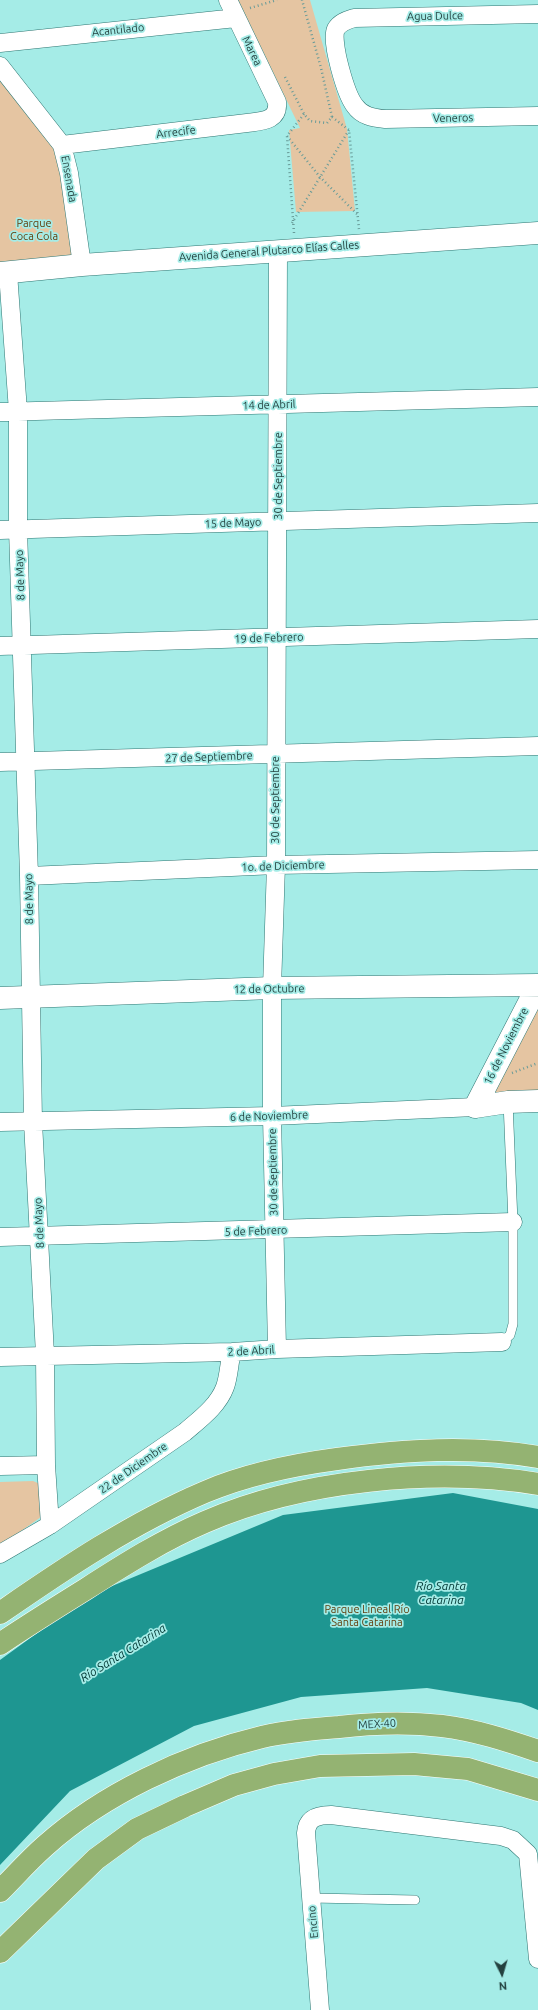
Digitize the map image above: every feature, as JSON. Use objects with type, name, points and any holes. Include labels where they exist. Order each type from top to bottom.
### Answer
[{"type":"highway","points":[[0,1613],[54,1576],[165,1510],[206,1491],[250,1476],[301,1464],[380,1453],[457,1449],[538,1457]]},
{"type":"highway","points":[[0,1644],[146,1551],[206,1522],[269,1500],[348,1483],[403,1478],[462,1476],[516,1480],[538,1484]]},
{"type":"highway","name":"MEX-40","points":[[0,1891],[45,1846],[83,1817],[128,1788],[215,1751],[262,1737],[294,1731],[397,1723],[442,1726],[493,1736],[538,1751]]},
{"type":"highway","points":[[0,1952],[96,1859],[137,1829],[234,1785],[274,1774],[320,1766],[414,1764],[468,1769],[538,1790]]},
{"type":"street","name":"Marea","points":[[228,0],[246,13],[277,102]]},
{"type":"street","name":"Acantilado","points":[[0,43],[246,13]]},
{"type":"street","name":"Agua Dulce","points":[[369,118],[355,106],[348,94],[336,49],[336,29],[346,20],[354,18],[538,14]]},
{"type":"street","name":"Ensenada","points":[[0,66],[62,145],[67,160],[82,265]]},
{"type":"street","name":"Arrecife","points":[[62,145],[266,120],[275,115],[278,110],[277,102]]},
{"type":"street","name":"Veneros","points":[[369,118],[384,120],[538,116]]},
{"type":"street","name":"Avenida General Plutarco Elías Calles","points":[[4,273],[82,265],[538,233]]},
{"type":"street","name":"30 de Septiembre","points":[[277,1349],[272,1116],[272,988],[276,865],[275,755],[278,405],[287,250]]},
{"type":"street","name":"8 de Mayo","points":[[4,273],[9,412],[18,529],[29,876],[33,1122],[40,1236],[45,1355],[46,1464],[50,1525]]},
{"type":"street","name":"14 de Abril","points":[[9,412],[538,397]]},
{"type":"street","name":"15 de Mayo","points":[[0,530],[538,513]]},
{"type":"street","name":"19 de Febrero","points":[[0,646],[538,629]]},
{"type":"street","name":"27 de Septiembre","points":[[0,762],[538,746]]},
{"type":"street","name":"1o. de Diciembre","points":[[29,876],[276,865],[538,860]]},
{"type":"street","name":"12 de Octubre","points":[[0,998],[272,988],[538,985]]},
{"type":"street","name":"16 de Noviembre","points":[[475,1107],[538,985]]},
{"type":"street","name":"6 de Noviembre","points":[[0,1122],[272,1116],[475,1107],[508,1102],[538,1101]]},
{"type":"street","name":"5 de Febrero","points":[[0,1237],[513,1222]]},
{"type":"street","name":"2 de Abril","points":[[0,1356],[232,1352],[277,1349],[502,1342]]},
{"type":"street","name":"22 de Diciembre","points":[[0,1554],[50,1525],[185,1432],[204,1416],[218,1401],[225,1387],[232,1352]]},
{"type":"street","points":[[0,1466],[46,1464]]},
{"type":"street","name":"Encino","points":[[320,2010],[306,1827],[312,1818],[320,1815],[331,1815],[501,1836],[513,1840],[528,1854],[538,1959]]},
{"type":"lane","points":[[502,1342],[510,1335],[514,1324],[513,1222],[508,1102]]},
{"type":"lane","points":[[311,1898],[415,1900]]},
{"type":"path","points":[[246,13],[277,0]]},
{"type":"path","points":[[302,0],[321,68],[332,117],[349,130],[361,245]]},
{"type":"path","points":[[246,13],[248,4]]},
{"type":"path","points":[[283,74],[304,114],[310,121],[327,123],[332,117]]},
{"type":"path","points":[[287,250],[292,223],[287,136],[304,114]]},
{"type":"path","points":[[292,223],[349,130]]},
{"type":"path","points":[[287,136],[320,177],[357,215]]},
{"type":"green space","points":[[238,0],[310,0],[347,129],[355,211],[296,212],[289,130],[300,128]]},
{"type":"green space","name":"Parque Coca Cola","points":[[0,81],[58,146],[73,262],[0,267]]},
{"type":"green space","points":[[538,985],[538,1100],[475,1107]]},
{"type":"green space","points":[[33,1481],[40,1484],[41,1517],[0,1546],[0,1482]]},
{"type":"water","name":"Río Santa Catarina","points":[[453,1493],[538,1509],[538,1710],[521,1703],[427,1688],[301,1697],[194,1726],[70,1791],[0,1865],[0,1660],[88,1596],[283,1515]]},
{"type":"park label","name":"Parque Lineal Río Santa Catarina","points":[[367,1615]]}]
